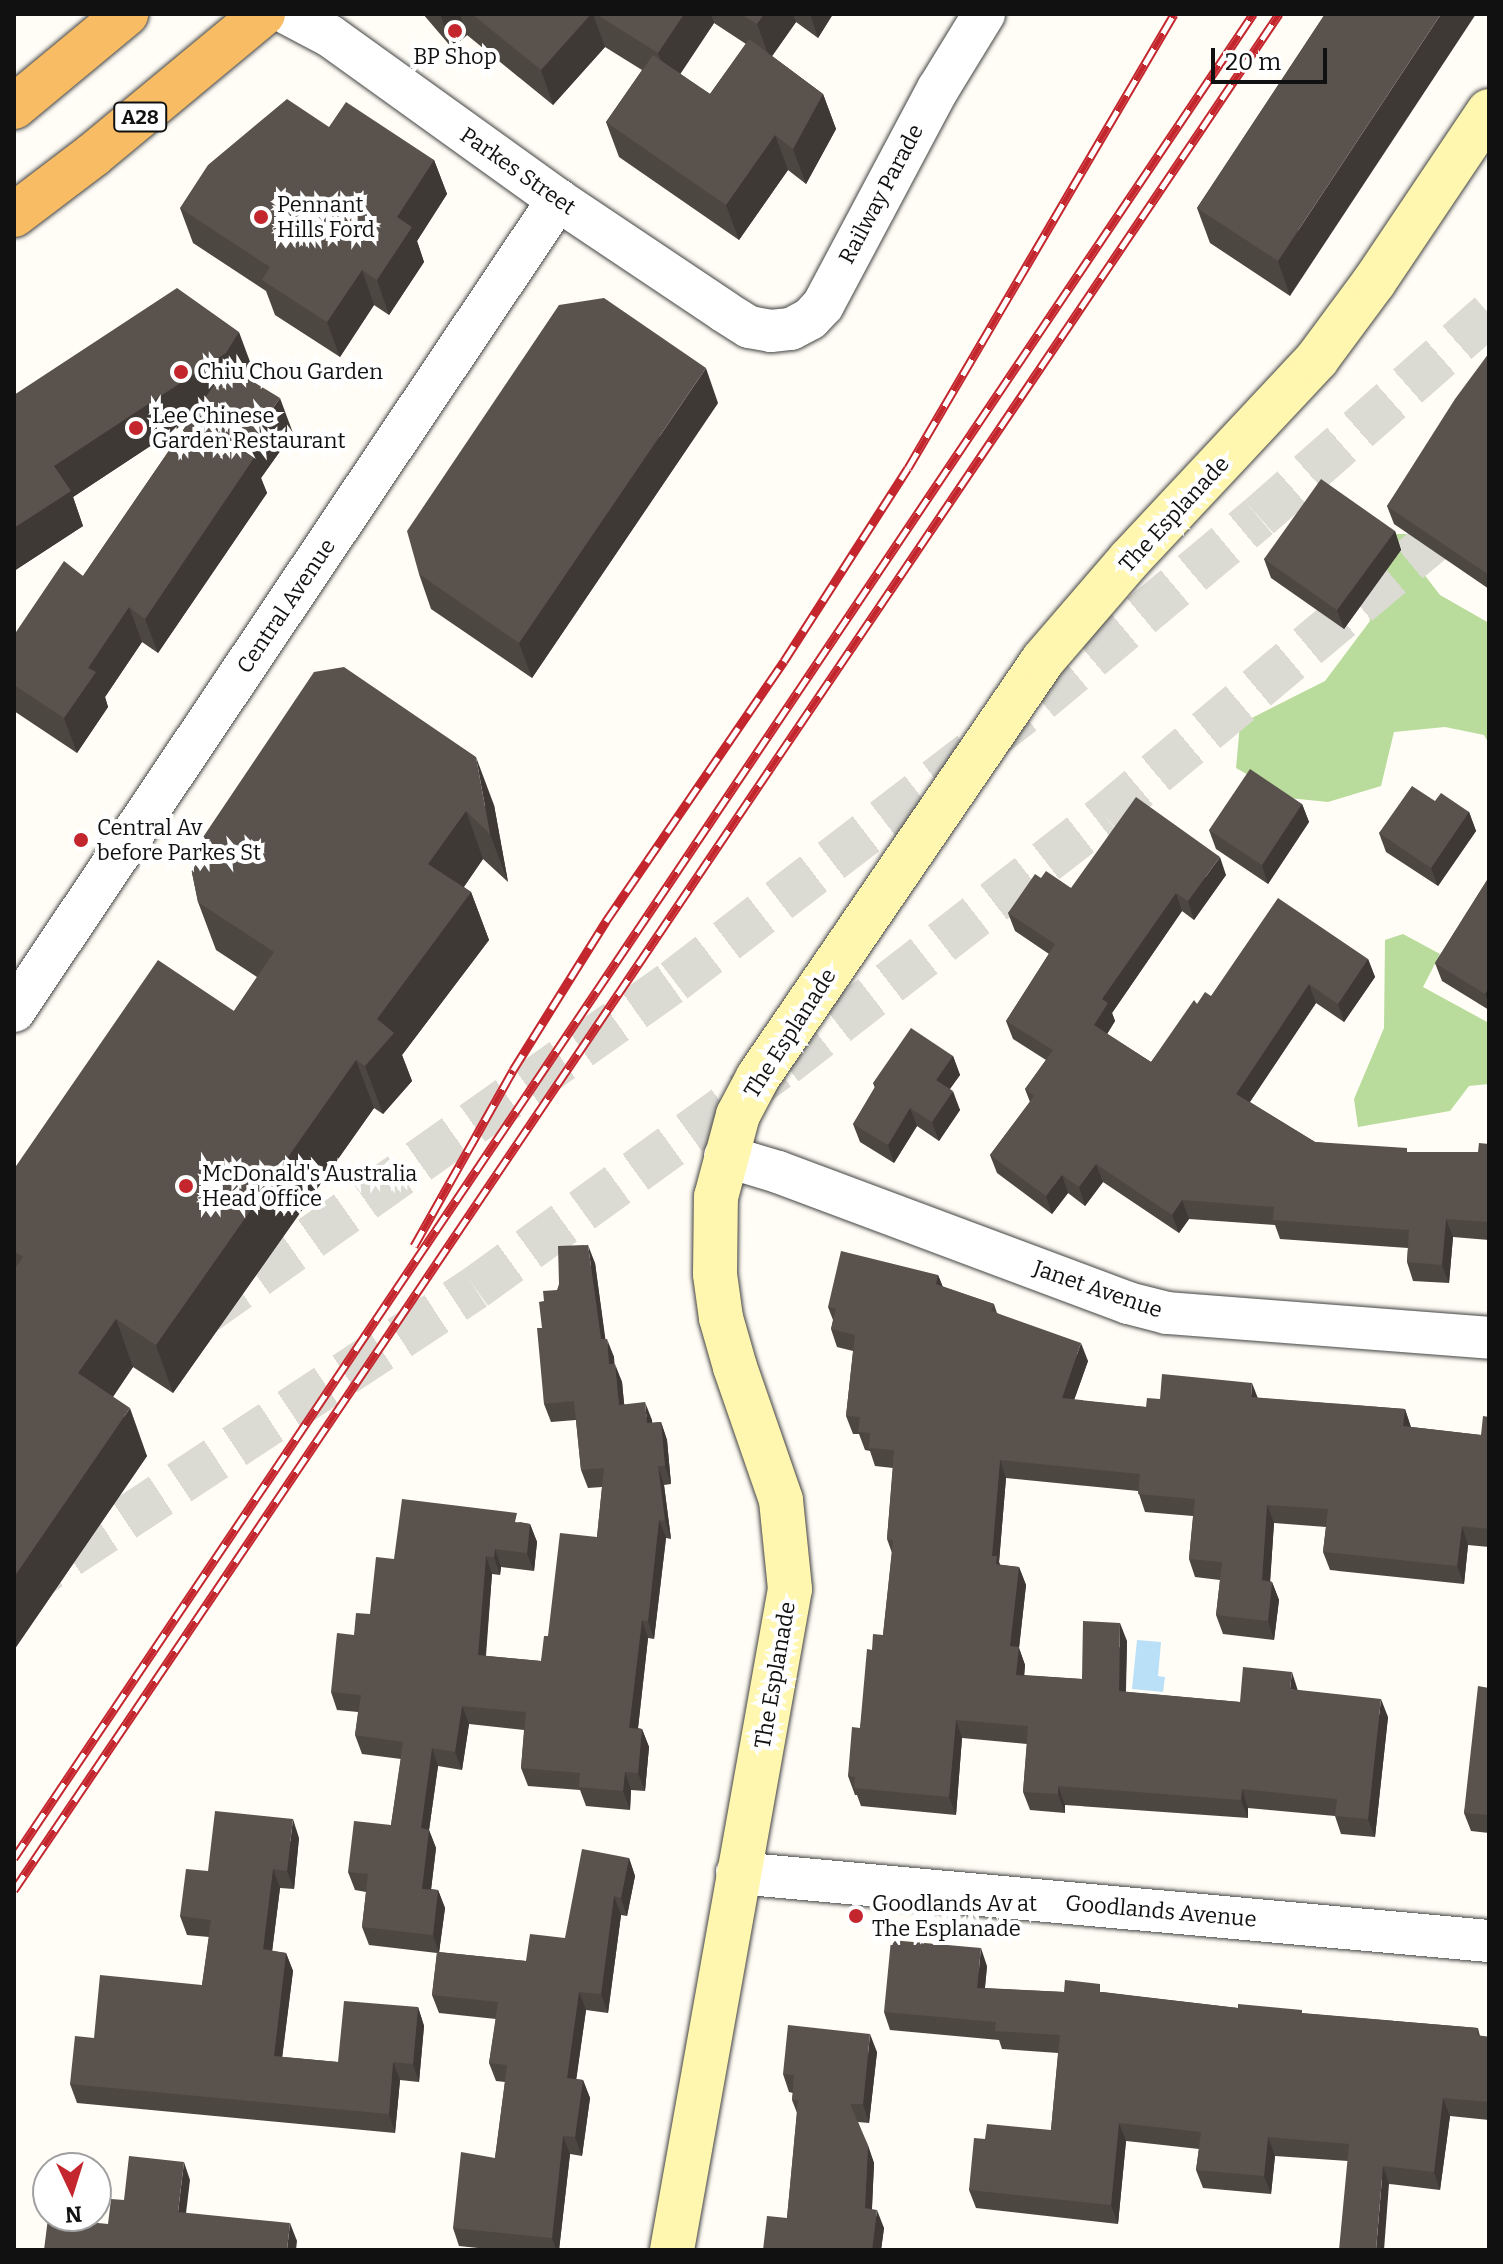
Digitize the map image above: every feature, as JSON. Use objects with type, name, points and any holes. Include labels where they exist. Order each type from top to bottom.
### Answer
[{"type":"highway","points":[[14,107],[126,14]]},
{"type":"highway","name":"A28","points":[[14,215],[93,155],[263,14]]},
{"type":"main road","name":"The Esplanade","points":[[672,2250],[790,1589],[781,1500],[735,1367],[719,1303],[714,1236],[716,1197],[738,1115],[758,1077],[1043,660],[1130,559],[1317,359],[1374,282],[1489,111]]},
{"type":"street","name":"Parkes Street","points":[[288,14],[330,36],[558,200],[749,327]]},
{"type":"street","name":"Railway Parade","points":[[749,327],[771,331],[791,329],[810,319],[823,305],[938,89],[984,14]]},
{"type":"street","name":"Central Avenue","points":[[14,1011],[558,200]]},
{"type":"street","name":"Janet Avenue","points":[[725,1156],[778,1172],[1128,1303],[1167,1313],[1489,1338]]},
{"type":"street","name":"Goodlands Avenue","points":[[737,1873],[1489,1941]]},
{"type":"green space","points":[[1383,534],[1410,534],[1420,569],[1440,595],[1489,623],[1489,744],[1484,735],[1445,727],[1394,732],[1381,786],[1328,802],[1289,798],[1236,768],[1240,724],[1325,681],[1370,621],[1362,585]]},
{"type":"green space","points":[[1403,934],[1440,954],[1423,987],[1489,1023],[1489,1084],[1469,1086],[1450,1111],[1358,1127],[1354,1099],[1384,1028],[1385,940]]},
{"type":"water","points":[[1137,1640],[1161,1642],[1158,1676],[1165,1677],[1163,1692],[1132,1689]]},
{"type":"building","points":[[472,14],[591,14],[541,70]]},
{"type":"building","points":[[596,14],[684,14],[658,53]]},
{"type":"building","points":[[741,14],[764,14],[757,24]]},
{"type":"building","points":[[1325,14],[1441,14],[1278,261],[1197,208]]},
{"type":"building","points":[[749,39],[823,94],[793,149],[775,135],[726,205],[606,122],[653,55],[710,94]]},
{"type":"building","points":[[287,99],[329,127],[346,102],[434,160],[397,217],[412,227],[377,280],[362,270],[327,322],[262,280],[270,267],[180,208],[208,165]]},
{"type":"building","points":[[177,288],[239,332],[226,353],[54,466],[71,491],[14,528],[14,395]]},
{"type":"building","points":[[604,298],[706,368],[519,643],[419,574],[407,531],[559,305]]},
{"type":"building","points":[[1489,353],[1489,575],[1387,506],[1455,399]]},
{"type":"building","points":[[227,366],[280,398],[243,451],[254,458],[145,619],[129,607],[88,668],[96,672],[64,718],[14,685],[14,635],[64,561],[83,576]]},
{"type":"building","points":[[1321,479],[1395,531],[1337,610],[1264,559]]},
{"type":"building","points":[[344,667],[476,757],[490,834],[466,811],[428,864],[471,892],[377,1019],[394,1033],[365,1066],[356,1060],[156,1345],[116,1319],[78,1373],[130,1408],[14,1577],[14,1270],[23,1257],[14,1251],[14,1169],[158,960],[234,1011],[274,952],[198,902],[189,858],[314,672]]},
{"type":"building","points":[[1250,769],[1302,804],[1262,865],[1209,830]]},
{"type":"building","points":[[1412,786],[1435,801],[1441,793],[1469,812],[1431,868],[1379,833]]},
{"type":"building","points":[[1136,797],[1220,857],[1188,901],[1176,893],[1102,999],[1108,1003],[1094,1025],[1151,1062],[1194,1000],[1197,1004],[1205,992],[1211,996],[1278,898],[1368,959],[1338,1004],[1309,984],[1236,1094],[1315,1142],[1407,1148],[1407,1152],[1478,1152],[1479,1143],[1489,1144],[1489,1222],[1446,1219],[1442,1265],[1407,1262],[1409,1230],[1273,1220],[1274,1207],[1182,1200],[1172,1215],[1096,1164],[1079,1187],[1062,1175],[1046,1196],[990,1155],[1034,1096],[1025,1089],[1053,1050],[1006,1021],[1055,944],[1008,913],[1035,874],[1041,878],[1046,871],[1071,888]]},
{"type":"building","points":[[1489,877],[1489,988],[1485,994],[1435,963]]},
{"type":"building","points":[[911,1028],[953,1056],[936,1080],[953,1091],[932,1122],[910,1108],[888,1145],[853,1124],[876,1085],[873,1083]]},
{"type":"building","points":[[588,1245],[601,1339],[607,1339],[609,1364],[615,1364],[619,1405],[645,1402],[647,1423],[661,1422],[665,1466],[658,1466],[665,1521],[659,1520],[648,1621],[642,1620],[629,1728],[642,1729],[638,1773],[625,1772],[623,1791],[579,1787],[580,1773],[521,1768],[526,1712],[462,1706],[455,1752],[432,1748],[421,1828],[429,1830],[422,1889],[438,1890],[433,1935],[362,1927],[368,1874],[348,1872],[354,1821],[391,1825],[403,1742],[355,1735],[361,1695],[331,1692],[337,1633],[354,1635],[356,1613],[370,1614],[376,1557],[394,1559],[402,1499],[517,1513],[515,1522],[530,1524],[527,1553],[495,1549],[494,1557],[486,1556],[478,1655],[541,1661],[544,1636],[548,1636],[560,1533],[597,1537],[604,1468],[581,1470],[574,1401],[544,1404],[537,1328],[542,1328],[539,1302],[544,1301],[543,1291],[557,1290],[558,1246]]},
{"type":"building","points":[[841,1251],[938,1275],[936,1284],[994,1304],[991,1311],[1081,1343],[1062,1398],[1146,1407],[1147,1398],[1160,1399],[1162,1374],[1252,1383],[1251,1397],[1405,1409],[1403,1426],[1481,1435],[1483,1416],[1489,1417],[1489,1529],[1462,1526],[1457,1566],[1323,1552],[1328,1509],[1267,1505],[1262,1580],[1272,1582],[1268,1621],[1216,1615],[1222,1562],[1189,1559],[1195,1499],[1138,1494],[1140,1474],[1000,1460],[992,1556],[997,1556],[996,1564],[1019,1567],[1010,1646],[1019,1647],[1016,1675],[1082,1679],[1083,1621],[1120,1623],[1119,1691],[1240,1702],[1243,1667],[1292,1672],[1290,1689],[1381,1699],[1368,1819],[1335,1816],[1337,1799],[1242,1789],[1241,1800],[1058,1786],[1058,1794],[1023,1792],[1028,1726],[956,1720],[949,1797],[854,1788],[855,1777],[848,1776],[852,1727],[860,1728],[867,1649],[872,1650],[873,1634],[883,1635],[893,1540],[887,1539],[894,1450],[869,1448],[870,1433],[858,1432],[860,1417],[846,1416],[855,1335],[831,1329],[836,1309],[828,1307]]},
{"type":"building","points":[[1478,1686],[1489,1688],[1489,1815],[1464,1813]]},
{"type":"building","points":[[215,1811],[293,1819],[287,1871],[273,1869],[263,1949],[286,1953],[274,2056],[338,2062],[344,2001],[418,2007],[413,2064],[393,2062],[389,2114],[70,2084],[75,2036],[94,2038],[100,1975],[202,1985],[211,1920],[180,1916],[186,1869],[208,1871]]},
{"type":"building","points":[[582,1849],[629,1858],[621,1898],[614,1896],[601,1994],[579,1992],[567,2078],[583,2080],[575,2137],[563,2136],[552,2238],[453,2228],[461,2152],[495,2158],[507,2065],[489,2063],[498,2002],[432,1995],[437,1952],[526,1961],[530,1934],[565,1938]]},
{"type":"building","points":[[891,1940],[981,1948],[977,1988],[1064,1992],[1065,1980],[1100,1984],[1100,1992],[1238,2008],[1238,2004],[1302,2010],[1302,2013],[1478,2028],[1477,2035],[1489,2037],[1489,2102],[1443,2098],[1434,2172],[1383,2166],[1376,2250],[1339,2250],[1349,2144],[1268,2137],[1264,2176],[1196,2170],[1201,2132],[1119,2123],[1111,2205],[969,2190],[974,2138],[985,2139],[987,2124],[1051,2130],[1060,2035],[995,2031],[996,2022],[884,2012]]},
{"type":"building","points":[[788,2025],[870,2034],[863,2104],[850,2104],[868,2145],[865,2208],[877,2210],[872,2250],[763,2250],[767,2216],[787,2218],[798,2100],[792,2100],[794,2075],[783,2074]]},
{"type":"building","points":[[129,2156],[184,2162],[178,2212],[290,2223],[287,2250],[44,2250],[46,2232],[112,2232],[112,2199],[124,2200]]},
{"type":"tunnel","points":[[203,1314],[674,981],[1040,700],[1259,517],[1489,314]]},
{"type":"tunnel","points":[[14,1592],[475,1288],[785,1064],[1105,816],[1489,494]]},
{"type":"railway","points":[[414,1246],[513,1070],[606,921],[784,661],[908,468],[1174,14]]},
{"type":"railway","points":[[14,1858],[1253,14]]},
{"type":"railway","points":[[14,1890],[1279,14]]},
{"type":"place","name":"BP Shop","points":[[455,31]]},
{"type":"place","name":"Pennant Hills Ford","points":[[261,217]]},
{"type":"place","name":"Chiu Chou Garden","points":[[181,372]]},
{"type":"place","name":"Lee Chinese Garden Restaurant","points":[[136,428]]},
{"type":"place","name":"Central Av before Parkes St","points":[[81,840]]},
{"type":"place","name":"McDonald's Australia Head Office","points":[[186,1186]]},
{"type":"place","name":"Goodlands Av at The Esplanade","points":[[856,1916]]}]
